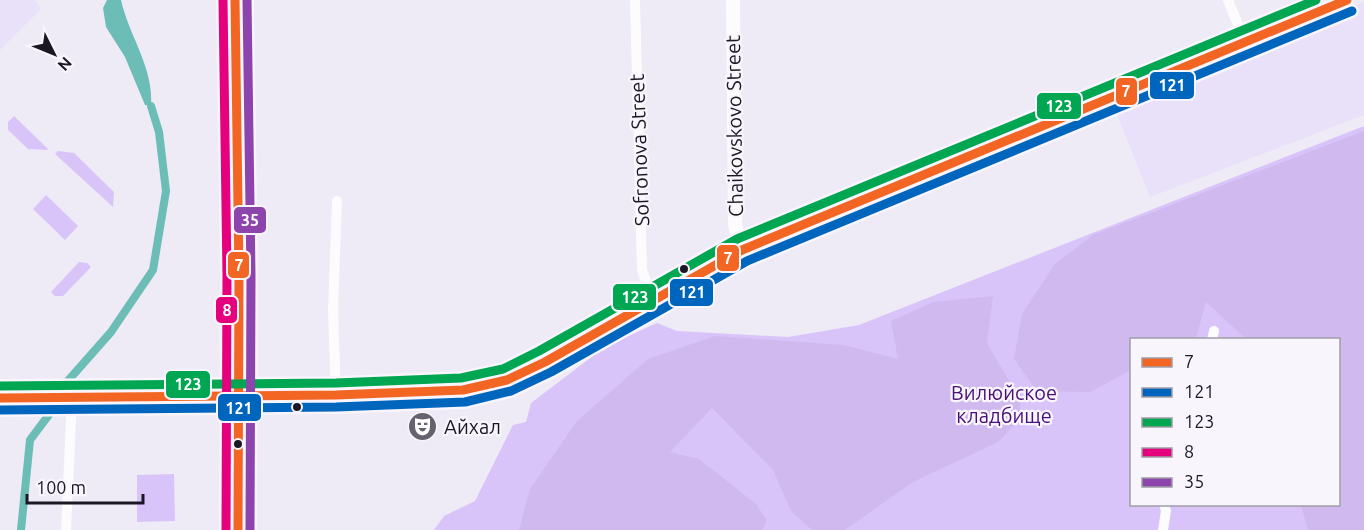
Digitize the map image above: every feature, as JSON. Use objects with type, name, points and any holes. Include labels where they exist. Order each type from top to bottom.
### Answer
[{"type":"main road","points":[[235,0],[238,530]]},
{"type":"main road","name":"Chaikovskovo Street","points":[[733,0],[735,225],[742,250]]},
{"type":"main road","points":[[0,398],[238,398],[336,395],[463,390],[507,380],[545,362],[652,299],[742,250],[1347,0]]},
{"type":"street","name":"Sofronova Street","points":[[635,0],[642,270],[652,299]]},
{"type":"street","points":[[1228,0],[1245,42]]},
{"type":"street","points":[[336,395],[333,310],[337,201]]},
{"type":"street","points":[[66,530],[72,397]]},
{"type":"street","points":[[1163,530],[1165,506]]},
{"type":"shaded area","points":[[0,0],[35,0],[41,9],[0,50]]},
{"type":"shaded area","points":[[107,0],[121,0],[149,78],[151,106],[145,105],[125,57],[106,27],[103,8]]},
{"type":"shaded area","points":[[1364,2],[1364,115],[1150,197],[1114,107]]},
{"type":"green space","points":[[14,116],[49,150],[28,149],[8,130],[8,122]]},
{"type":"green space","name":"Вилюйское кладбище","points":[[1364,126],[1364,530],[434,530],[444,516],[475,501],[513,425],[526,422],[531,403],[606,346],[657,323],[677,331],[788,337],[859,325]]},
{"type":"green space","points":[[1364,131],[1364,530],[1308,530],[1301,506],[1340,506],[1340,338],[1245,338],[1206,302],[1196,338],[1130,338],[1130,371],[1090,392],[1037,391],[1014,359],[1022,314],[1055,264],[1093,235]]},
{"type":"green space","points":[[58,151],[74,153],[114,192],[113,207],[55,154]]},
{"type":"green space","points":[[46,195],[78,226],[65,240],[33,209]]},
{"type":"green space","points":[[79,262],[87,263],[91,267],[63,296],[55,296],[51,292]]},
{"type":"green space","points":[[993,296],[987,343],[1021,402],[1018,421],[998,442],[913,482],[845,530],[812,530],[791,511],[773,470],[712,408],[670,452],[699,459],[756,504],[767,520],[762,530],[519,530],[530,489],[577,421],[648,359],[715,336],[844,345],[898,359],[891,321],[933,302]]},
{"type":"green space","points":[[174,474],[175,521],[137,522],[137,475]]},
{"type":"waterway","points":[[58,392],[111,332],[153,270],[166,191],[159,132],[151,106]]},
{"type":"waterway","points":[[21,530],[30,440],[51,412]]},
{"type":"transit line","name":"8","points":[[223,0],[227,275],[226,530]]},
{"type":"transit line","name":"7","points":[[235,0],[239,275],[238,530]]},
{"type":"transit line","name":"35","points":[[247,0],[251,275],[250,530]]},
{"type":"transit line","name":"123","points":[[0,386],[336,383],[461,378],[503,369],[737,239],[1316,0]]},
{"type":"transit line","name":"7","points":[[0,398],[336,395],[463,390],[507,380],[545,362],[742,250],[1347,0]]},
{"type":"transit line","name":"121","points":[[0,410],[336,407],[465,402],[511,391],[551,372],[747,261],[1352,11]]},
{"type":"place","name":"Айхал","points":[[423,426]]}]
